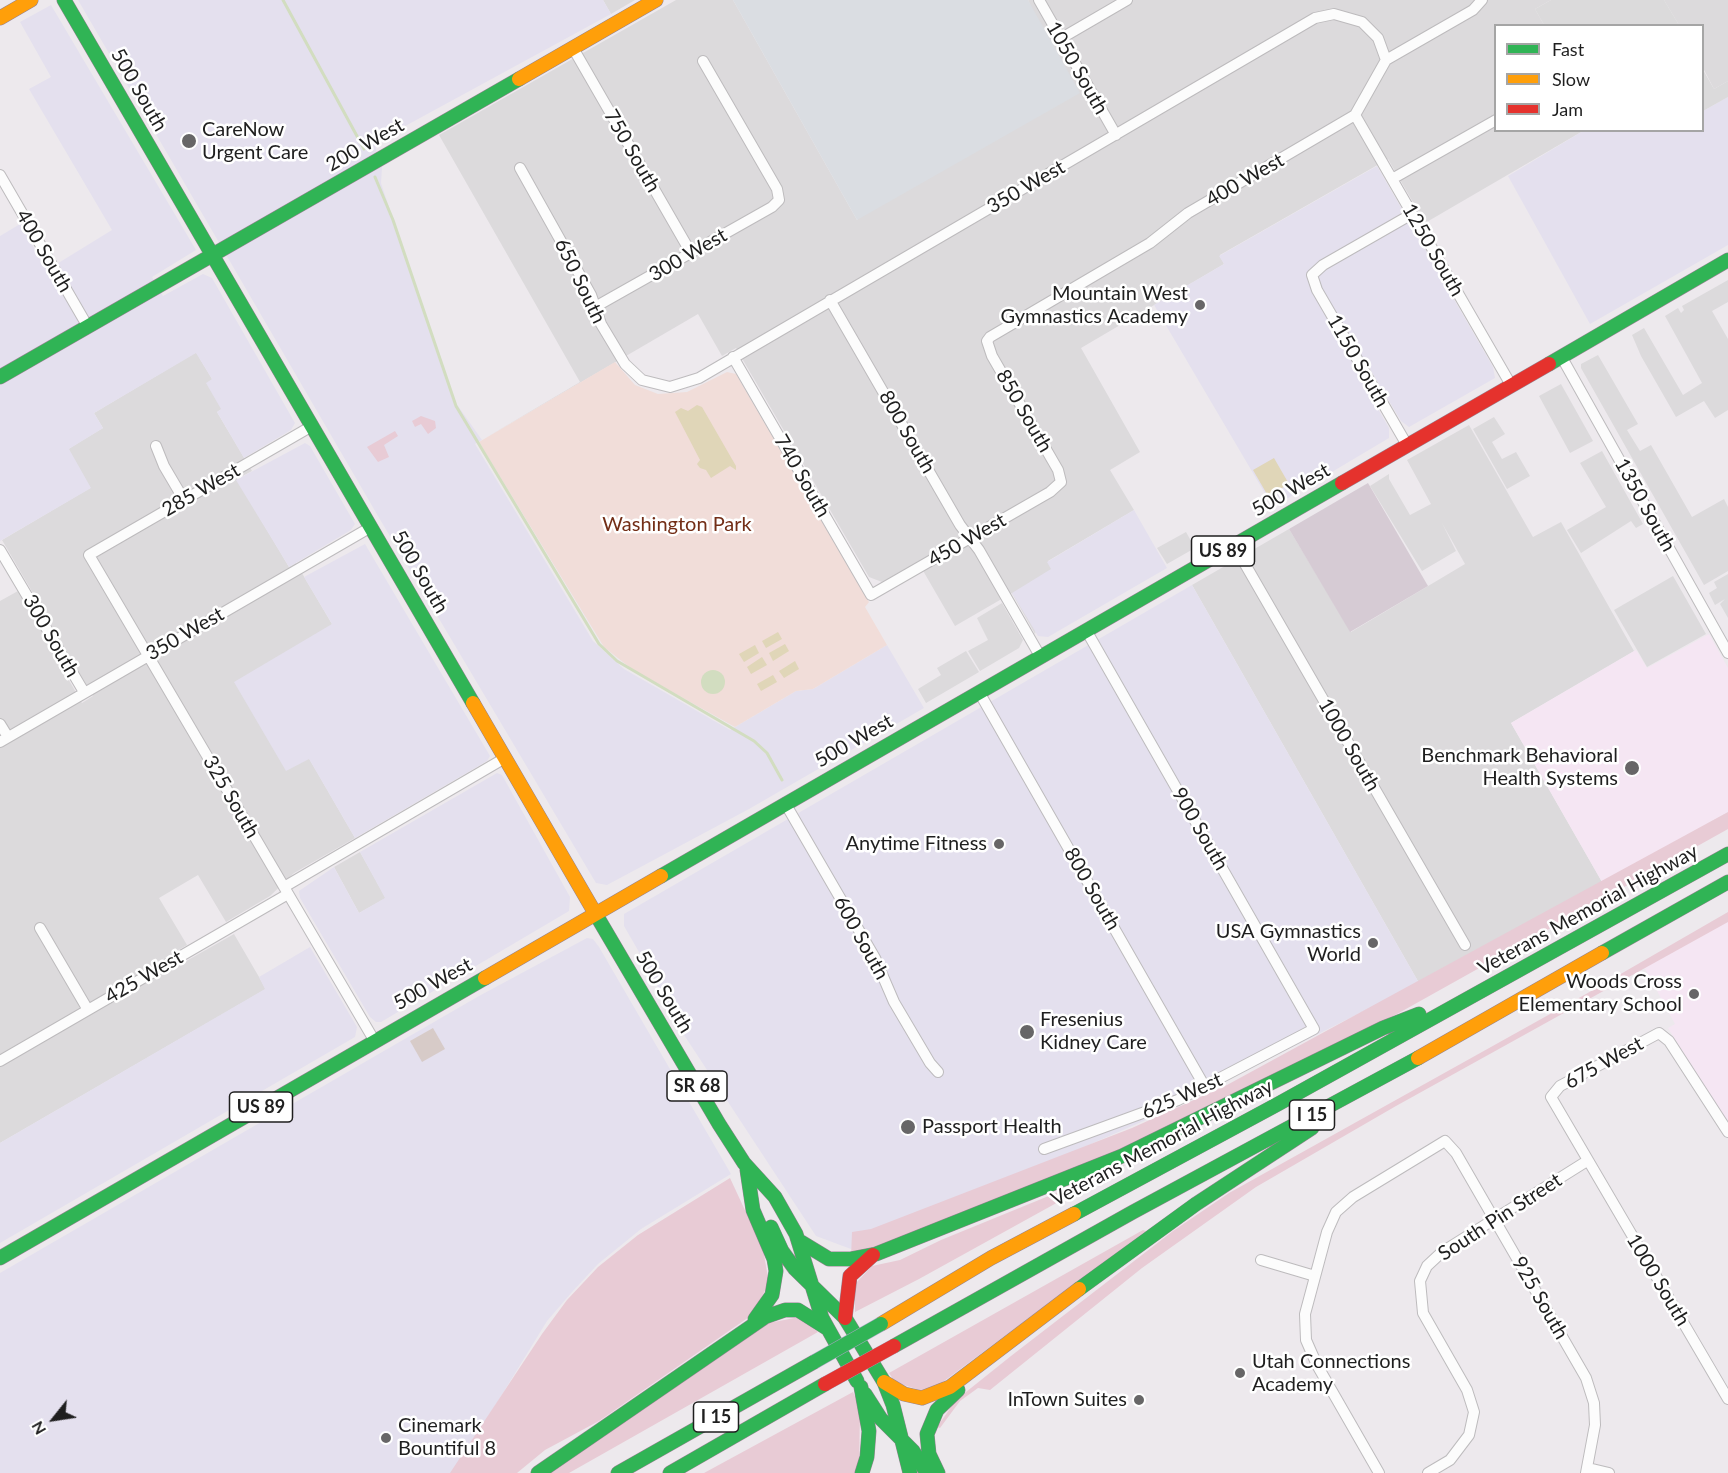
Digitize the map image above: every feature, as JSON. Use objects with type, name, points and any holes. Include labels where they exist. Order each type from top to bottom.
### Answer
[{"type":"main road","points":[[0,18],[31,0]]},
{"type":"main road","name":"500 South","points":[[64,0],[595,912],[746,1166],[782,1251],[795,1269],[845,1318],[884,1382],[893,1405],[910,1473]]},
{"type":"main road","name":"200 West","points":[[0,377],[656,0]]},
{"type":"main road","name":"500 West","points":[[0,1258],[595,912],[1728,260]]},
{"type":"main road","name":"Veterans Memorial Highway","points":[[618,1473],[881,1324],[991,1258],[1494,985],[1728,854]]},
{"type":"main road","name":"I 15","points":[[670,1473],[1133,1212],[1443,1044],[1728,882]]},
{"type":"main road","points":[[801,1242],[829,1258],[850,1259],[876,1254],[1122,1156],[1383,1028],[1494,985]]},
{"type":"main road","points":[[884,1382],[904,1394],[929,1397],[950,1387],[1093,1278],[1196,1204],[1443,1044]]},
{"type":"main road","points":[[746,1166],[753,1210],[776,1271],[768,1304],[749,1326]]},
{"type":"main road","name":"500 South","points":[[746,1166],[775,1197],[801,1242],[828,1329],[861,1387],[881,1419],[900,1437],[927,1473]]},
{"type":"main road","points":[[845,1318],[846,1292],[850,1276],[858,1266],[876,1254]]},
{"type":"main road","points":[[538,1473],[749,1326],[772,1314],[792,1309],[811,1316],[828,1329]]},
{"type":"main road","points":[[938,1473],[929,1455],[926,1441],[932,1417],[942,1404],[994,1355]]},
{"type":"main road","points":[[861,1387],[869,1431],[867,1457],[862,1473]]},
{"type":"street","name":"1050 South","points":[[1039,0],[1116,135]]},
{"type":"street","points":[[1060,39],[1127,0]]},
{"type":"street","points":[[1355,115],[1386,60],[1473,10],[1482,0]]},
{"type":"street","name":"350 West","points":[[651,384],[670,387],[689,382],[1322,16],[1343,15],[1362,22],[1378,38],[1386,60]]},
{"type":"street","name":"750 South","points":[[573,48],[691,253]]},
{"type":"street","name":"300 West","points":[[595,307],[772,207],[779,200],[777,189],[703,61]]},
{"type":"street","name":"1250 South","points":[[1355,115],[1511,385]]},
{"type":"street","name":"400 West","points":[[987,341],[998,331],[1150,243],[1188,213],[1355,115]]},
{"type":"street","points":[[1392,179],[1494,121]]},
{"type":"street","name":"650 South","points":[[520,168],[591,294],[601,324],[625,364],[635,375],[651,384]]},
{"type":"street","name":"400 South","points":[[0,175],[88,327]]},
{"type":"street","name":"1150 South","points":[[1407,445],[1317,290],[1312,275],[1323,265],[1412,214]]},
{"type":"street","name":"800 South","points":[[830,300],[1041,656]]},
{"type":"street","name":"850 South","points":[[987,341],[992,356],[1058,470],[1061,482]]},
{"type":"street","name":"1350 South","points":[[1561,356],[1728,653]]},
{"type":"street","name":"740 South","points":[[733,357],[871,595]]},
{"type":"street","name":"285 West","points":[[89,555],[312,426]]},
{"type":"street","points":[[156,446],[164,466],[184,500]]},
{"type":"street","name":"450 West","points":[[871,595],[1050,492],[1061,482]]},
{"type":"street","name":"350 West","points":[[4,739],[371,527]]},
{"type":"street","name":"1000 South","points":[[1234,545],[1465,945]]},
{"type":"street","name":"300 South","points":[[0,550],[84,692]]},
{"type":"street","name":"325 South","points":[[89,555],[374,1040]]},
{"type":"street","name":"900 South","points":[[1086,630],[1314,1029]]},
{"type":"street","name":"800 South","points":[[979,692],[1204,1087]]},
{"type":"street","points":[[0,724],[4,739]]},
{"type":"street","name":"425 West","points":[[0,1060],[88,1010],[505,758]]},
{"type":"street","name":"600 South","points":[[785,803],[875,958],[894,1002],[930,1063],[938,1072]]},
{"type":"street","points":[[40,928],[88,1010]]},
{"type":"street","name":"625 West","points":[[1044,1149],[1135,1118],[1204,1087],[1314,1029]]},
{"type":"street","name":"675 West","points":[[1551,1097],[1560,1086],[1659,1033],[1669,1041],[1728,1132]]},
{"type":"street","name":"1000 South","points":[[1551,1097],[1728,1399]]},
{"type":"street","name":"925 South","points":[[1315,1276],[1327,1232],[1336,1212],[1353,1197],[1445,1141],[1456,1153],[1586,1378],[1594,1403],[1595,1425],[1587,1470]]},
{"type":"street","name":"South Pin Street","points":[[1428,1473],[1450,1460],[1469,1435],[1474,1412],[1467,1390],[1423,1313],[1420,1281],[1427,1266],[1442,1252],[1495,1221],[1587,1161]]},
{"type":"street","points":[[1261,1260],[1315,1276],[1305,1314],[1306,1340],[1317,1365],[1379,1473]]},
{"type":"street","points":[[1587,1470],[1609,1473]]},
{"type":"shaded area","points":[[78,0],[603,0],[611,14],[374,143],[382,168],[381,183],[453,399],[482,440],[475,444],[593,641],[624,669],[730,730],[796,691],[813,689],[887,645],[924,708],[749,809],[607,885],[596,883],[378,516]]},
{"type":"shaded area","points":[[603,0],[635,0],[611,14]]},
{"type":"shaded area","points":[[676,0],[733,0],[857,220],[1034,15],[1028,0],[1551,0],[1535,9],[1543,24],[1494,24],[1494,132],[1581,132],[1425,223],[1388,159],[1220,255],[1224,264],[1081,348],[1140,452],[1110,470],[1134,510],[1048,561],[1052,569],[1035,634],[1012,593],[955,626],[918,562],[882,582],[869,577],[736,348],[722,356],[698,314],[482,440],[580,382],[439,135]]},
{"type":"shaded area","points":[[733,0],[1028,0],[1080,93],[857,220]]},
{"type":"shaded area","points":[[1551,0],[1664,0],[1678,24],[1543,24],[1535,9]]},
{"type":"shaded area","points":[[1664,0],[1728,0],[1728,81],[1714,89],[1704,70],[1704,24],[1678,24]]},
{"type":"shaded area","points":[[51,5],[196,250],[152,277],[163,296],[203,274],[212,278],[295,423],[291,430],[244,458],[217,412],[221,409],[206,383],[212,379],[196,353],[94,413],[103,428],[69,449],[91,488],[0,541],[0,236],[20,224],[47,270],[112,230],[29,89],[51,77],[20,22]]},
{"type":"shaded area","points":[[1704,72],[1714,89],[1728,81],[1728,97],[1704,110]]},
{"type":"shaded area","points":[[1728,97],[1728,245],[1590,324],[1508,176],[1581,132],[1704,132],[1704,110]]},
{"type":"shaded area","points":[[1377,166],[1493,367],[1495,378],[1409,427],[1401,421],[1367,364],[1356,371],[1389,428],[1389,438],[1273,507],[1154,305],[1224,264],[1219,256]]},
{"type":"shaded area","points":[[1728,280],[1728,302],[1712,311],[1728,339],[1728,410],[1715,418],[1704,401],[1676,417],[1641,356],[1632,335],[1644,328],[1683,395],[1702,383],[1665,316],[1678,308],[1681,313],[1684,310],[1682,306]]},
{"type":"shaded area","points":[[196,352],[212,379],[222,409],[217,412],[252,471],[237,479],[289,567],[296,563],[332,624],[286,770],[309,758],[355,838],[294,873],[270,896],[226,922],[198,875],[159,898],[187,945],[151,966],[158,977],[234,934],[266,989],[0,1143],[0,601],[18,591],[82,703],[93,696],[2,540],[90,488],[68,449],[103,428],[94,413]]},
{"type":"shaded area","points":[[1598,355],[1638,424],[1627,430],[1640,451],[1651,445],[1692,517],[1724,499],[1728,507],[1728,571],[1704,585],[1581,368],[1581,364]]},
{"type":"shaded area","points":[[1561,384],[1593,441],[1570,453],[1539,396]]},
{"type":"shaded area","points":[[697,405],[702,407],[736,466],[736,470],[730,466],[711,478],[706,470],[697,464],[700,460],[675,412],[681,408],[688,411]]},
{"type":"shaded area","points":[[421,416],[435,421],[436,428],[428,434],[421,424],[415,427],[412,421]]},
{"type":"shaded area","points":[[1494,417],[1505,434],[1492,442],[1502,459],[1516,452],[1530,476],[1507,489],[1473,429]]},
{"type":"shaded area","points":[[1469,425],[1533,537],[1561,522],[1634,651],[1511,723],[1602,882],[1419,983],[1192,585],[1289,529],[1351,632],[1465,564],[1442,523],[1456,551],[1422,571],[1370,486],[1389,474],[1389,479],[1410,515],[1431,504],[1407,460]]},
{"type":"shaded area","points":[[395,431],[398,436],[384,445],[389,457],[378,462],[367,447]]},
{"type":"shaded area","points":[[305,443],[310,446],[355,524],[351,530],[289,567],[236,480]]},
{"type":"shaded area","points":[[1602,451],[1643,524],[1636,528],[1631,521],[1581,553],[1567,530],[1606,507],[1580,463]]},
{"type":"shaded area","points":[[1274,458],[1289,484],[1268,496],[1253,470]]},
{"type":"shaded area","points":[[1368,483],[1428,586],[1350,632],[1289,529]]},
{"type":"shaded area","points":[[1134,510],[1167,568],[1048,637],[1038,636],[1012,593],[1051,569],[1047,562]]},
{"type":"shaded area","points":[[1186,532],[1195,548],[1167,564],[1157,548]]},
{"type":"shaded area","points":[[365,544],[490,756],[487,761],[355,838],[309,759],[286,771],[234,682],[332,624],[304,577]]},
{"type":"shaded area","points":[[1728,574],[1728,618],[1720,604],[1725,599],[1715,605],[1709,593],[1717,588],[1714,582]]},
{"type":"shaded area","points":[[1673,576],[1706,634],[1647,667],[1614,610]]},
{"type":"shaded area","points":[[1192,585],[1419,983],[1164,1112],[851,1249],[816,1236],[669,1012],[654,978],[624,926],[624,914]]},
{"type":"shaded area","points":[[1002,603],[1023,640],[1019,648],[980,671],[968,651],[988,640],[977,618]]},
{"type":"shaded area","points":[[778,632],[782,639],[766,648],[762,641]]},
{"type":"shaded area","name":"Benchmark Behavioral Health Systems","points":[[1709,634],[1728,668],[1728,812],[1602,882],[1511,723],[1636,650],[1647,668]]},
{"type":"shaded area","points":[[785,644],[789,651],[773,661],[769,653]]},
{"type":"shaded area","points":[[755,645],[759,653],[744,662],[739,654]]},
{"type":"shaded area","points":[[966,651],[979,672],[926,703],[918,689],[941,675],[937,668]]},
{"type":"shaded area","points":[[762,657],[767,665],[751,674],[747,667]]},
{"type":"shaded area","points":[[795,661],[799,669],[784,678],[779,671]]},
{"type":"shaded area","points":[[713,670],[722,673],[725,682],[722,691],[713,694],[704,691],[701,682],[704,673]]},
{"type":"shaded area","points":[[773,675],[777,682],[761,691],[757,684]]},
{"type":"shaded area","points":[[497,773],[502,775],[570,897],[569,911],[381,1022],[376,1022],[370,1017],[300,898],[299,891],[334,867],[359,913],[385,898],[360,852]]},
{"type":"shaded area","points":[[1728,812],[1728,829],[1397,1014],[1107,1156],[851,1257],[852,1232],[871,1229],[1132,1128],[1227,1085]]},
{"type":"shaded area","points":[[360,852],[386,898],[359,913],[334,867]]},
{"type":"shaded area","points":[[1728,912],[1728,922],[1396,1106],[1256,1187],[1142,1268],[990,1390],[978,1388],[960,1401],[940,1428],[937,1427],[956,1400],[1173,1231],[1229,1193]]},
{"type":"shaded area","name":"Woods Cross Elementary School","points":[[1728,917],[1728,1123],[1668,1028],[1675,1024],[1643,965]]},
{"type":"shaded area","points":[[587,938],[593,939],[599,947],[731,1174],[641,1229],[598,1264],[572,1292],[547,1321],[454,1473],[0,1473],[0,1273],[479,996]]},
{"type":"shaded area","points":[[310,947],[357,1027],[355,1037],[0,1243],[0,1143],[265,989],[259,977]]},
{"type":"shaded area","points":[[433,1028],[445,1049],[422,1062],[410,1041]]},
{"type":"shaded area","points":[[1127,1164],[855,1312],[855,1284],[872,1266],[900,1260],[941,1240]]},
{"type":"shaded area","points":[[730,1178],[763,1249],[769,1283],[752,1315],[599,1421],[545,1450],[517,1473],[450,1473],[542,1334],[567,1300],[598,1267],[638,1235]]},
{"type":"shaded area","points":[[1143,1230],[1146,1231],[928,1393],[895,1382],[889,1373]]},
{"type":"shaded area","points":[[799,1317],[818,1332],[569,1473],[550,1473],[769,1323]]},
{"type":"shaded area","points":[[853,1392],[860,1408],[859,1473],[704,1473]]},
{"type":"green space","name":"Washington Park","points":[[615,362],[635,385],[658,394],[687,392],[727,372],[736,374],[869,602],[865,607],[887,645],[813,689],[796,691],[735,727],[633,670],[604,647],[479,442]]},
{"type":"waterway","points":[[283,0],[364,149]]},
{"type":"waterway","points":[[375,177],[393,220],[456,406],[599,644],[617,661],[754,741],[767,753],[782,780]]},
{"type":"traffic: fast","points":[[64,0],[473,703]]},
{"type":"traffic: fast","points":[[0,377],[519,79]]},
{"type":"traffic: fast","points":[[1549,364],[1728,260]]},
{"type":"traffic: fast","points":[[661,876],[1342,483]]},
{"type":"traffic: fast","points":[[1074,1214],[1278,1104],[1728,854]]},
{"type":"traffic: fast","points":[[1602,953],[1728,882]]},
{"type":"traffic: fast","points":[[595,913],[719,1124],[744,1163],[775,1197],[796,1234],[822,1318],[857,1381]]},
{"type":"traffic: fast","points":[[0,1258],[485,978]]},
{"type":"traffic: fast","points":[[801,1242],[829,1259],[850,1259],[876,1254],[1122,1156],[1383,1028],[1419,1014]]},
{"type":"traffic: fast","points":[[894,1346],[1133,1212],[1418,1058]]},
{"type":"traffic: fast","points":[[1079,1289],[1196,1204],[1312,1128]]},
{"type":"traffic: fast","points":[[747,1170],[753,1210],[774,1259],[776,1271],[772,1295],[755,1319]]},
{"type":"traffic: fast","points":[[771,1227],[782,1251],[795,1269],[845,1318],[884,1382]]},
{"type":"traffic: fast","points":[[538,1473],[765,1317],[785,1310],[798,1310],[828,1329]]},
{"type":"traffic: fast","points":[[814,1362],[881,1324]]},
{"type":"traffic: fast","points":[[618,1473],[814,1362]]},
{"type":"traffic: fast","points":[[884,1382],[893,1405],[910,1473]]},
{"type":"traffic: fast","points":[[670,1473],[825,1384]]},
{"type":"traffic: fast","points":[[861,1387],[869,1431],[867,1457],[862,1473]]},
{"type":"traffic: fast","points":[[938,1473],[929,1454],[927,1434],[937,1410],[958,1390]]},
{"type":"traffic: fast","points":[[865,1394],[881,1419],[913,1451],[927,1473]]},
{"type":"traffic: slow","points":[[0,18],[31,0]]},
{"type":"traffic: slow","points":[[519,79],[656,0]]},
{"type":"traffic: slow","points":[[473,703],[595,913]]},
{"type":"traffic: slow","points":[[485,978],[661,876]]},
{"type":"traffic: slow","points":[[1418,1058],[1602,953]]},
{"type":"traffic: slow","points":[[881,1324],[991,1258],[1074,1214]]},
{"type":"traffic: slow","points":[[884,1382],[904,1394],[922,1398],[950,1387],[1079,1289]]},
{"type":"traffic: jam","points":[[1342,483],[1549,364]]},
{"type":"traffic: jam","points":[[845,1318],[850,1276],[873,1255]]},
{"type":"traffic: jam","points":[[825,1384],[894,1346]]},
{"type":"place","name":"CareNow Urgent Care","points":[[189,141]]},
{"type":"place","name":"Mountain West Gymnastics Academy","points":[[1200,305]]},
{"type":"place","name":"Benchmark Behavioral Health Systems","points":[[1632,768]]},
{"type":"place","name":"Anytime Fitness","points":[[999,844]]},
{"type":"place","name":"USA Gymnastics World","points":[[1373,943]]},
{"type":"place","name":"Woods Cross Elementary School","points":[[1694,994]]},
{"type":"place","name":"Fresenius Kidney Care","points":[[1027,1032]]},
{"type":"place","name":"Passport Health","points":[[908,1127]]},
{"type":"place","name":"Utah Connections Academy","points":[[1240,1373]]},
{"type":"place","name":"InTown Suites","points":[[1139,1400]]},
{"type":"place","name":"Cinemark Bountiful 8","points":[[386,1438]]}]
